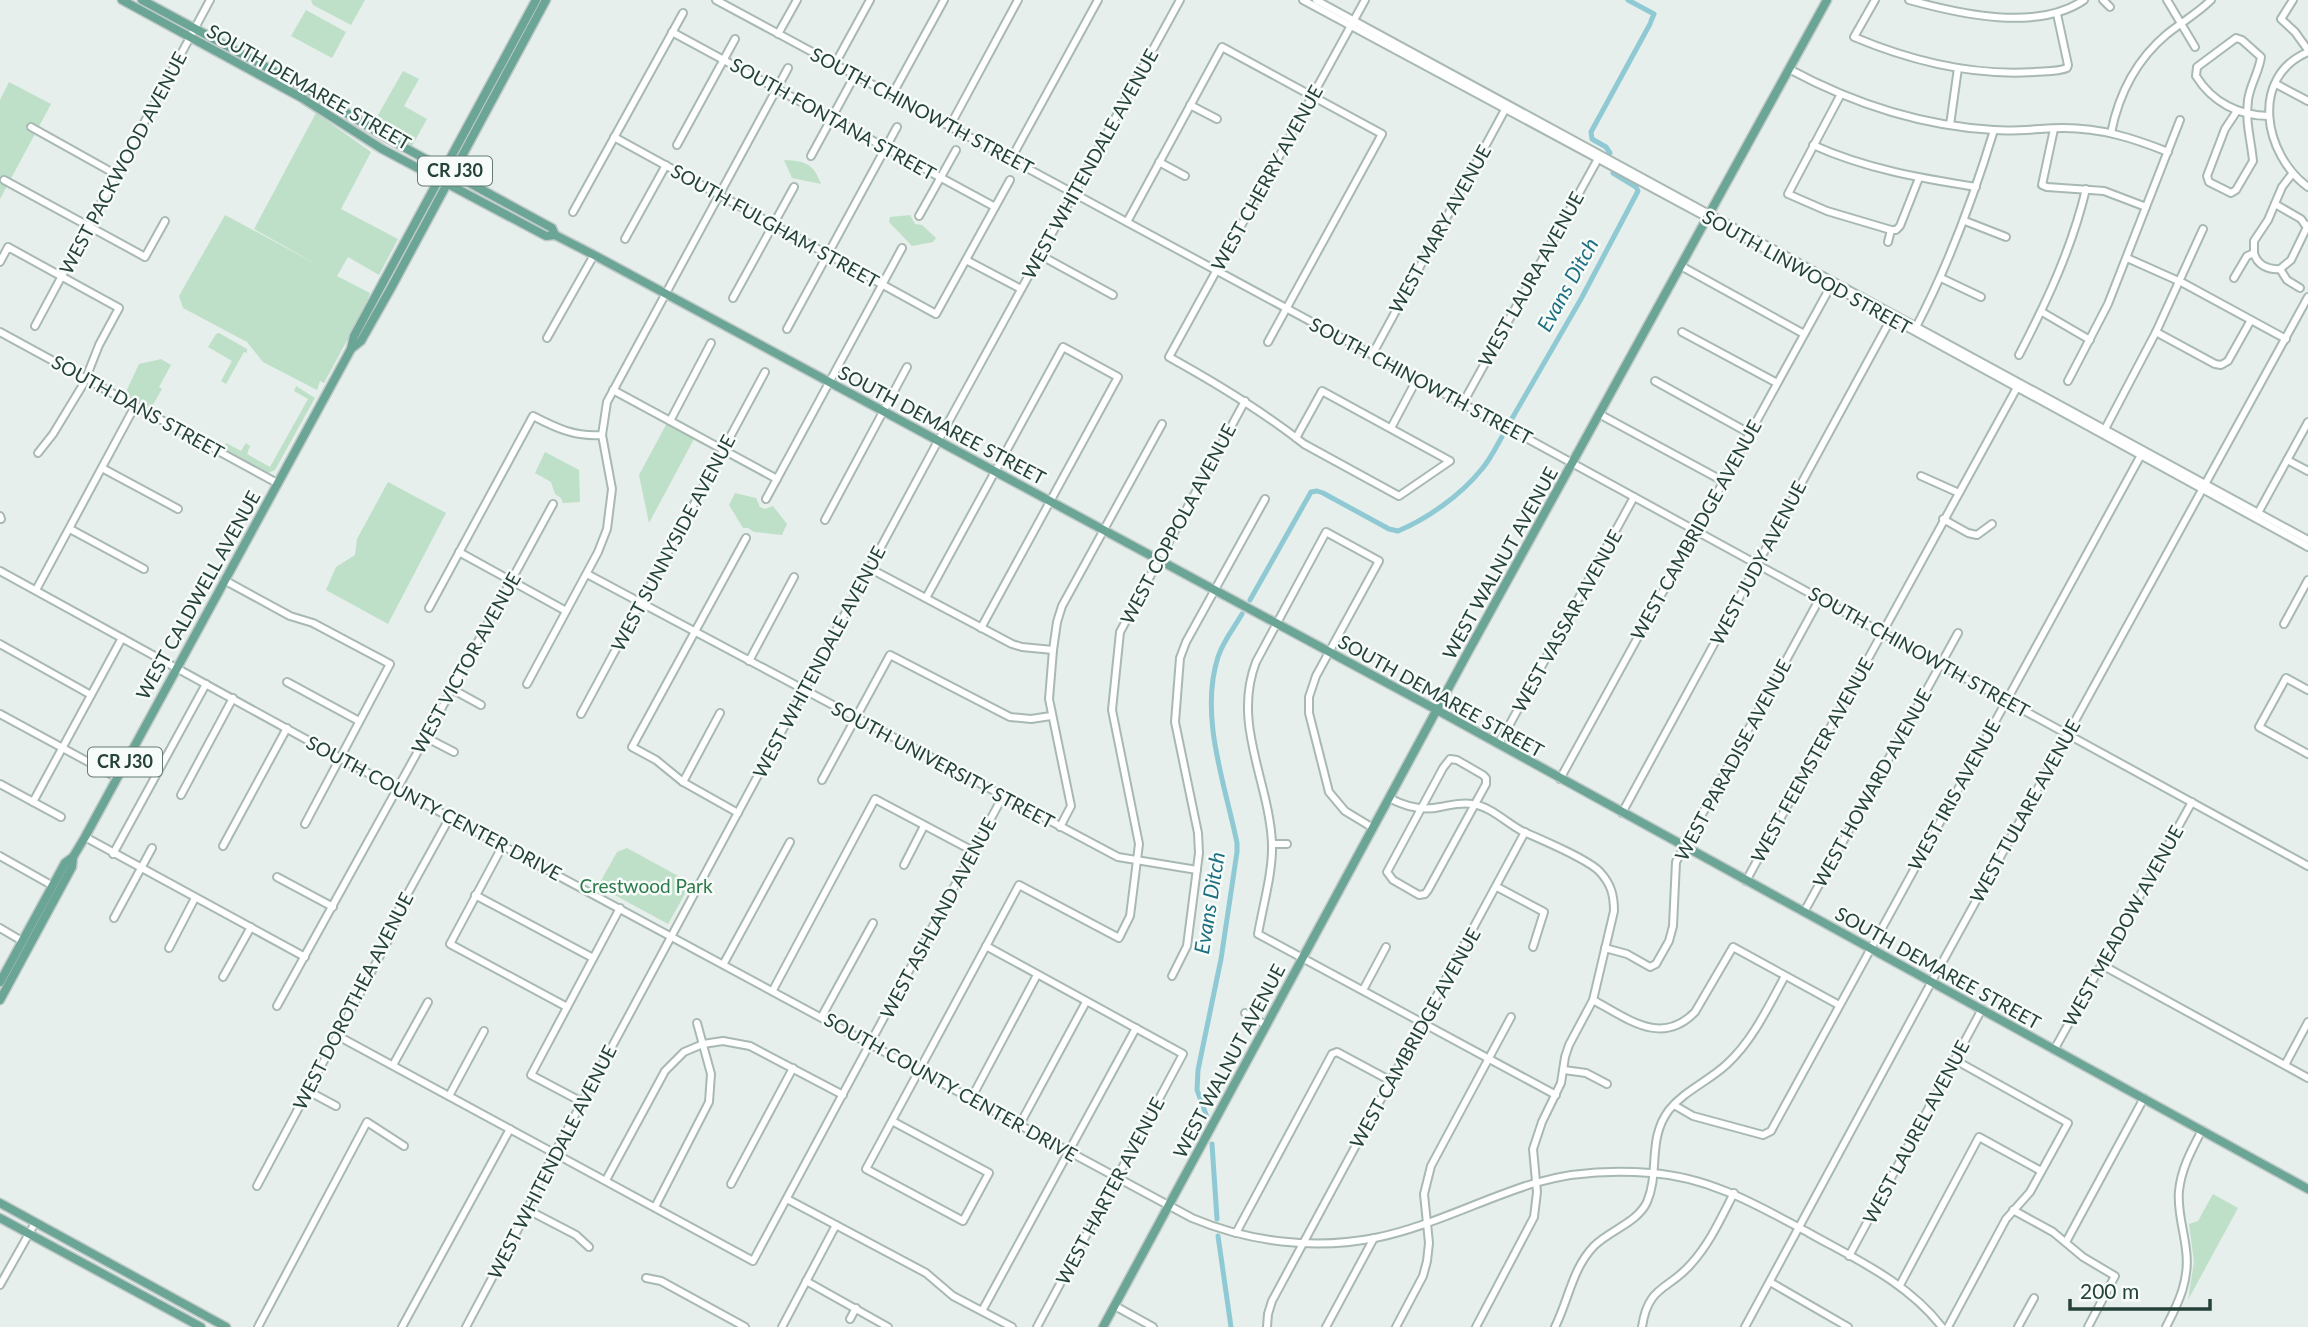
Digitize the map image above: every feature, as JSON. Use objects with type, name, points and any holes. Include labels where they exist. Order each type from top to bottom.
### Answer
[{"type":"main road","name":"SOUTH DEMAREE STREET","points":[[122,0],[316,94],[444,170],[552,228],[555,235]]},
{"type":"main road","name":"SOUTH DEMAREE STREET","points":[[142,0],[382,149],[546,236],[555,235],[1104,530],[2308,1189]]},
{"type":"main road","name":"WEST CALDWELL AVENUE","points":[[0,1000],[72,867],[74,857],[116,777],[351,349],[354,336],[390,268],[536,0]]},
{"type":"main road","name":"WEST CALDWELL AVENUE","points":[[351,349],[361,341],[546,0]]},
{"type":"main road","name":"WEST WALNUT AVENUE","points":[[1104,1327],[1437,710],[1828,0]]},
{"type":"main road","points":[[504,79],[506,66],[530,22],[528,14]]},
{"type":"main road","points":[[268,80],[278,80],[307,96],[316,94]]},
{"type":"main road","points":[[328,115],[336,112],[360,127],[366,125]]},
{"type":"main road","points":[[376,314],[375,307],[391,277],[390,268]]},
{"type":"main road","name":"WEST CALDWELL AVENUE","points":[[0,982],[65,863],[74,857]]},
{"type":"main road","points":[[36,934],[38,922],[55,892],[56,888],[53,886]]},
{"type":"main road","points":[[0,1203],[226,1327]]},
{"type":"main road","points":[[0,1218],[183,1322],[201,1327]]},
{"type":"street","name":"WEST PACKWOOD AVENUE","points":[[36,326],[210,0]]},
{"type":"street","name":"SOUTH CHINOWTH STREET","points":[[716,0],[1463,403],[2308,866]]},
{"type":"street","points":[[778,34],[797,0]]},
{"type":"street","points":[[835,64],[870,0]]},
{"type":"street","points":[[892,95],[944,0]]},
{"type":"street","points":[[950,126],[1018,0]]},
{"type":"street","points":[[1011,159],[1098,0]]},
{"type":"street","name":"WEST WHITENDALE AVENUE","points":[[466,1327],[528,1210],[538,1184],[869,568],[1180,0]]},
{"type":"street","name":"SOUTH LINWOOD STREET","points":[[1303,0],[1352,23],[1833,283],[2141,455],[2308,540]]},
{"type":"street","name":"SOUTH LINWOOD STREET","points":[[1316,0],[1352,23]]},
{"type":"street","name":"WEST CHERRY AVENUE","points":[[1245,401],[1169,356],[1365,0]]},
{"type":"street","points":[[1875,0],[1854,37],[1912,59],[1958,68],[2026,73],[2067,68],[2057,14]]},
{"type":"street","points":[[1909,0],[1957,12],[2012,17],[2057,14],[2084,0]]},
{"type":"street","points":[[2103,0],[2110,7]]},
{"type":"street","points":[[2167,0],[2194,47]]},
{"type":"street","points":[[2111,133],[2122,93],[2131,76],[2158,42],[2211,0]]},
{"type":"street","points":[[2293,0],[2281,19],[2295,32],[2308,51],[2289,64],[2276,84],[2269,116],[2273,144],[2282,161],[2292,174],[2308,187]]},
{"type":"street","points":[[573,212],[683,13]]},
{"type":"street","name":"SOUTH FONTANA STREET","points":[[672,32],[995,207]]},
{"type":"street","points":[[2237,111],[2225,130],[2207,176],[2209,182],[2231,193],[2236,190],[2253,161],[2247,115],[2251,87],[2261,57],[2236,38],[2197,67],[2196,76],[2207,91],[2237,111],[2247,115],[2269,116]]},
{"type":"street","points":[[677,145],[735,39]]},
{"type":"street","points":[[1126,222],[1222,47],[1382,134],[1268,342]]},
{"type":"street","points":[[527,684],[604,538],[612,500],[602,435],[604,413],[613,390],[788,68]]},
{"type":"street","points":[[1950,125],[1958,68]]},
{"type":"street","points":[[1789,69],[1841,94],[1886,110],[1950,125],[1994,131],[2054,129],[2111,133],[2168,152]]},
{"type":"street","points":[[811,156],[855,75]]},
{"type":"street","points":[[2276,84],[2308,101]]},
{"type":"street","points":[[1841,94],[1788,194],[1827,211],[1896,230],[1919,178]]},
{"type":"street","points":[[1190,104],[1217,119]]},
{"type":"street","name":"WEST MARY AVENUE","points":[[1372,355],[1507,106]]},
{"type":"street","points":[[2068,381],[2108,304],[2180,120]]},
{"type":"street","points":[[31,127],[117,174]]},
{"type":"street","points":[[787,329],[897,127]]},
{"type":"street","points":[[2054,129],[2042,185],[2086,188],[2125,197],[2146,207]]},
{"type":"street","points":[[1915,328],[1941,278],[1965,221],[1994,131]]},
{"type":"street","name":"SOUTH FULGHAM STREET","points":[[614,137],[936,314],[966,260]]},
{"type":"street","points":[[1813,145],[1866,165],[1919,178],[1976,187]]},
{"type":"street","points":[[919,216],[956,150]]},
{"type":"street","name":"WEST LAURA AVENUE","points":[[1463,403],[1599,157]]},
{"type":"street","points":[[1159,162],[1185,176]]},
{"type":"street","points":[[625,239],[666,165]]},
{"type":"street","points":[[2275,204],[2307,225],[2305,235],[2291,260],[2280,269],[2269,269],[2255,258],[2255,241],[2265,226],[2282,187],[2292,174]]},
{"type":"street","points":[[4,180],[145,257],[165,221]]},
{"type":"street","points":[[1010,180],[966,260],[1021,289]]},
{"type":"street","points":[[733,298],[794,187]]},
{"type":"street","points":[[2020,355],[2042,312],[2071,243],[2086,188]]},
{"type":"street","points":[[1965,221],[2006,237]]},
{"type":"street","points":[[2105,429],[2156,332],[2203,229]]},
{"type":"street","points":[[1888,242],[1891,230]]},
{"type":"street","points":[[0,262],[8,247],[119,308],[103,336],[86,379],[38,453]]},
{"type":"street","points":[[766,499],[902,248]]},
{"type":"street","points":[[2234,278],[2246,256],[2254,253]]},
{"type":"street","points":[[1040,255],[1113,295]]},
{"type":"street","points":[[547,338],[594,256]]},
{"type":"street","points":[[2127,258],[2178,280],[2286,339]]},
{"type":"street","points":[[1681,266],[1804,334]]},
{"type":"street","points":[[2280,269],[2287,280],[2300,288]]},
{"type":"street","points":[[1941,278],[1980,297]]},
{"type":"street","name":"WEST CAMBRIDGE AVENUE","points":[[1560,779],[1833,283]]},
{"type":"street","name":"WEST TULARE AVENUE","points":[[1745,1327],[2308,298]]},
{"type":"street","points":[[2042,312],[2090,340]]},
{"type":"street","name":"WEST JUDY AVENUE","points":[[1622,813],[1893,316]]},
{"type":"street","points":[[2156,332],[2221,365],[2228,361],[2251,320]]},
{"type":"street","name":"SOUTH DANS STREET","points":[[0,331],[277,482]]},
{"type":"street","points":[[1682,332],[1777,383]]},
{"type":"street","points":[[670,421],[712,342]]},
{"type":"street","points":[[926,598],[1063,347],[1118,377],[981,628]]},
{"type":"street","points":[[825,520],[907,368]]},
{"type":"street","name":"WEST SUNNYSIDE AVENUE","points":[[581,714],[765,372]]},
{"type":"street","points":[[1391,428],[1418,379]]},
{"type":"street","points":[[1655,381],[1749,433]]},
{"type":"street","name":"SOUTH LINWOOD STREET","points":[[2018,385],[2139,447],[2308,547]]},
{"type":"street","name":"WEST FEEMSTER AVENUE","points":[[1746,881],[2018,385]]},
{"type":"street","points":[[613,390],[777,479]]},
{"type":"street","points":[[1245,401],[1296,438],[1399,496],[1450,461],[1322,391],[1296,438]]},
{"type":"street","name":"WEST COPPOLA AVENUE","points":[[986,946],[1019,885],[1119,938],[1130,916],[1139,837],[1112,703],[1119,632],[1245,401]]},
{"type":"street","points":[[36,590],[135,406]]},
{"type":"street","points":[[1599,414],[1723,481]]},
{"type":"street","points":[[429,608],[533,415],[572,433],[602,435]]},
{"type":"street","points":[[2262,522],[2258,513],[2308,422]]},
{"type":"street","points":[[1060,827],[1071,806],[1051,716],[1049,690],[1059,614],[1162,424]]},
{"type":"street","points":[[2139,447],[2141,455]]},
{"type":"street","name":"WEST IRIS AVENUE","points":[[1674,1105],[1693,1116],[1763,1135],[1768,1134],[2141,455]]},
{"type":"street","points":[[2287,460],[2308,471]]},
{"type":"street","points":[[102,468],[178,509]]},
{"type":"street","points":[[1922,476],[1959,492]]},
{"type":"street","name":"WEST VASSAR AVENUE","points":[[1499,744],[1634,497]]},
{"type":"street","points":[[1172,976],[1187,946],[1198,870],[1198,833],[1177,734],[1175,708],[1183,650],[1265,499]]},
{"type":"street","name":"WEST VICTOR AVENUE","points":[[277,1006],[552,504]]},
{"type":"street","points":[[1944,519],[1968,533],[1977,535],[1992,524]]},
{"type":"street","points":[[70,528],[144,569]]},
{"type":"street","points":[[1373,828],[1351,816],[1339,805],[1325,782],[1309,713],[1309,697],[1311,685],[1379,561],[1326,532],[1256,662],[1250,679],[1247,698],[1248,729],[1272,844],[1258,934],[1556,1095]]},
{"type":"street","points":[[738,813],[683,782],[656,760],[632,747],[746,538]]},
{"type":"street","points":[[459,552],[566,611]]},
{"type":"street","points":[[869,568],[1022,647],[1053,650]]},
{"type":"street","name":"SOUTH COUNTY CENTER DRIVE","points":[[0,571],[340,758],[1213,1227],[1278,1241],[1303,1243],[1374,1238],[1536,1183],[1587,1174],[1652,1173],[1702,1182],[1734,1193],[1900,1285],[1916,1298],[1942,1327]]},
{"type":"street","name":"SOUTH UNIVERSITY STREET","points":[[587,574],[1118,857],[1198,870]]},
{"type":"street","points":[[749,661],[794,577]]},
{"type":"street","points":[[224,580],[290,616],[313,623],[390,664],[305,824]]},
{"type":"street","points":[[2284,624],[2308,580]]},
{"type":"street","name":"WEST PARADISE AVENUE","points":[[1605,948],[1626,954],[1653,967],[1671,935],[1675,870],[1684,847],[1820,598]]},
{"type":"street","name":"WEST HOWARD AVENUE","points":[[1804,912],[1958,633]]},
{"type":"street","points":[[33,802],[122,638]]},
{"type":"street","points":[[0,644],[91,695]]},
{"type":"street","points":[[822,780],[890,655],[1010,717],[1031,719],[1051,716]]},
{"type":"street","points":[[2308,690],[2286,678],[2259,727],[2308,754]]},
{"type":"street","points":[[287,682],[359,721]]},
{"type":"street","points":[[113,853],[206,684]]},
{"type":"street","points":[[452,689],[481,705]]},
{"type":"street","points":[[181,795],[233,698]]},
{"type":"street","points":[[683,782],[720,713]]},
{"type":"street","points":[[0,714],[116,777]]},
{"type":"street","points":[[223,846],[287,728]]},
{"type":"street","points":[[425,737],[454,752]]},
{"type":"street","points":[[1450,759],[1457,760],[1486,778],[1486,784],[1474,804],[1425,894],[1419,895],[1393,880],[1387,872],[1450,759]]},
{"type":"street","points":[[0,784],[61,817]]},
{"type":"street","name":"WEST ASHLAND AVENUE","points":[[654,1207],[753,1261],[1003,796]]},
{"type":"street","points":[[1389,798],[1421,809],[1474,804],[1598,870],[1610,884],[1614,900],[1614,911],[1593,1000],[1569,1045],[1556,1095],[1542,1122],[1533,1149],[1536,1204],[1531,1224],[1479,1326]]},
{"type":"street","points":[[773,990],[876,799],[974,852]]},
{"type":"street","name":"WEST MEADOW AVENUE","points":[[2054,1050],[2192,802]]},
{"type":"street","name":"WEST DOROTHEA AVENUE","points":[[257,1186],[391,936],[397,913],[450,817]]},
{"type":"street","points":[[904,864],[924,826]]},
{"type":"street","name":"WEST CAMBRIDGE AVENUE","points":[[1267,1327],[1272,1301],[1525,832]]},
{"type":"street","points":[[85,837],[304,957]]},
{"type":"street","points":[[724,963],[790,842]]},
{"type":"street","points":[[1272,844],[1287,844]]},
{"type":"street","points":[[503,845],[450,944],[566,1007]]},
{"type":"street","points":[[114,918],[152,848]]},
{"type":"street","points":[[0,856],[53,886]]},
{"type":"street","points":[[278,877],[333,907]]},
{"type":"street","points":[[1497,887],[1544,912],[1533,947]]},
{"type":"street","points":[[475,895],[593,958]]},
{"type":"street","points":[[169,948],[195,898]]},
{"type":"street","points":[[582,1102],[531,1075],[620,908]]},
{"type":"street","points":[[822,1016],[873,923]]},
{"type":"street","points":[[223,977],[251,927]]},
{"type":"street","points":[[0,928],[22,941]]},
{"type":"street","points":[[892,1121],[989,1173],[963,1221],[866,1169],[986,946],[1136,1028],[982,1311]]},
{"type":"street","points":[[1363,990],[1386,947]]},
{"type":"street","points":[[1593,1000],[1638,1025],[1649,1028],[1672,1027],[1695,1012],[1733,947],[1839,1005]]},
{"type":"street","points":[[2102,965],[2308,1077]]},
{"type":"street","points":[[972,1097],[1037,975]]},
{"type":"street","points":[[1555,1327],[1578,1269],[1595,1245],[1641,1211],[1649,1193],[1657,1131],[1674,1105],[1717,1073],[1740,1050],[1757,1027],[1785,976]]},
{"type":"street","points":[[393,1065],[428,1002]]},
{"type":"street","points":[[1020,1124],[1086,1002]]},
{"type":"street","name":"WEST LAUREL AVENUE","points":[[1849,1256],[1982,1009]]},
{"type":"street","points":[[1245,1013],[1266,1025]]},
{"type":"street","points":[[1396,1327],[1423,1276],[1427,1261],[1429,1243],[1424,1194],[1431,1166],[1511,1017]]},
{"type":"street","points":[[2285,1065],[2308,1022]]},
{"type":"street","points":[[338,1036],[654,1207],[709,1102],[711,1074],[697,1023]]},
{"type":"street","name":"WEST HARTER AVENUE","points":[[1037,1327],[1184,1054],[1136,1028]]},
{"type":"street","points":[[449,1096],[484,1031]]},
{"type":"street","points":[[606,1180],[665,1071],[684,1052],[704,1044],[723,1041],[750,1045],[843,1095]]},
{"type":"street","points":[[1236,1233],[1335,1052],[1391,1081]]},
{"type":"street","points":[[1948,1327],[2012,1210],[2030,1192],[2068,1123],[1955,1060]]},
{"type":"street","points":[[731,1184],[793,1068]]},
{"type":"street","points":[[1564,1070],[1587,1073],[1607,1084]]},
{"type":"street","points":[[307,1091],[336,1106]]},
{"type":"street","points":[[2066,1242],[2144,1098]]},
{"type":"street","points":[[258,1327],[367,1122],[404,1146]]},
{"type":"street","points":[[402,1327],[510,1129]]},
{"type":"street","points":[[2166,1327],[2179,1301],[2186,1270],[2187,1252],[2179,1217],[2179,1188],[2189,1154],[2202,1130]]},
{"type":"street","points":[[1900,1285],[1979,1137],[2041,1171]]},
{"type":"street","points":[[1642,1327],[1644,1314],[1651,1300],[1658,1290],[1689,1267],[1709,1242],[1734,1193]]},
{"type":"street","points":[[787,1199],[926,1273],[953,1296],[1012,1327]]},
{"type":"street","points":[[528,1210],[576,1235],[589,1247]]},
{"type":"street","points":[[2012,1210],[2053,1232],[2082,1257],[2115,1276],[2088,1327]]},
{"type":"street","points":[[0,1285],[35,1223]]},
{"type":"street","points":[[782,1327],[836,1225]]},
{"type":"street","points":[[1326,1327],[1374,1238]]},
{"type":"street","points":[[646,1278],[661,1281],[745,1327]]},
{"type":"street","points":[[806,1281],[888,1327]]},
{"type":"street","points":[[1770,1282],[1848,1327]]},
{"type":"street","points":[[2018,1327],[2034,1298]]},
{"type":"street","points":[[1115,1306],[1153,1327]]},
{"type":"street","points":[[850,1319],[856,1308]]},
{"type":"green space","points":[[311,0],[365,0],[351,25],[313,5]]},
{"type":"green space","points":[[306,10],[346,32],[332,58],[291,36]]},
{"type":"green space","points":[[403,71],[419,79],[404,106],[427,119],[412,146],[374,122]]},
{"type":"green space","points":[[9,82],[51,104],[0,199],[0,100]]},
{"type":"green space","points":[[316,113],[371,152],[341,209],[398,239],[379,275],[348,257],[337,276],[370,293],[324,383],[320,381],[317,390],[263,362],[247,342],[183,308],[179,296],[225,215],[318,265],[254,229]]},
{"type":"green space","points":[[784,160],[807,164],[821,184],[792,178]]},
{"type":"green space","points":[[910,215],[915,224],[922,225],[936,238],[933,242],[912,246],[889,222],[890,217]]},
{"type":"green space","points":[[219,333],[247,349],[226,384],[221,381],[232,361],[208,347]]},
{"type":"green space","points":[[161,359],[171,365],[151,408],[125,394],[139,364]]},
{"type":"green space","points":[[296,386],[315,398],[275,470],[268,473],[224,448],[226,443],[241,451],[246,443],[250,446],[247,454],[270,467],[308,399],[294,391]]},
{"type":"green space","points":[[667,423],[694,439],[649,523],[639,475]]},
{"type":"green space","points":[[545,452],[579,470],[580,502],[563,503],[555,494],[551,482],[535,473]]},
{"type":"green space","points":[[388,482],[446,513],[388,624],[326,590],[336,567],[355,555],[357,539]]},
{"type":"green space","points":[[735,493],[756,498],[760,507],[765,509],[773,506],[787,524],[782,535],[743,528],[729,505]]},
{"type":"green space","name":"Crestwood Park","points":[[627,848],[691,883],[668,924],[598,886],[617,852]]},
{"type":"green space","points":[[2213,1194],[2238,1208],[2188,1300],[2194,1262],[2189,1224],[2198,1221]]},
{"type":"waterway","name":"Evans Ditch","points":[[1628,0],[1654,14],[1651,21]]},
{"type":"waterway","name":"Evans Ditch","points":[[1610,153],[1606,147],[1592,139],[1591,132],[1650,24]]},
{"type":"waterway","name":"Evans Ditch","points":[[1510,422],[1581,299],[1638,191],[1613,173]]},
{"type":"waterway","name":"Evans Ditch","points":[[1250,600],[1311,492],[1323,493],[1389,529],[1398,531],[1432,513],[1464,488],[1485,466],[1504,433]]},
{"type":"waterway","name":"Evans Ditch","points":[[1207,1117],[1197,1090],[1198,1070],[1221,959],[1237,852],[1216,750],[1211,703],[1220,651],[1242,614]]},
{"type":"waterway","name":"Evans Ditch","points":[[1212,1144],[1217,1219]]},
{"type":"waterway","name":"Evans Ditch","points":[[1218,1236],[1231,1327]]}]
